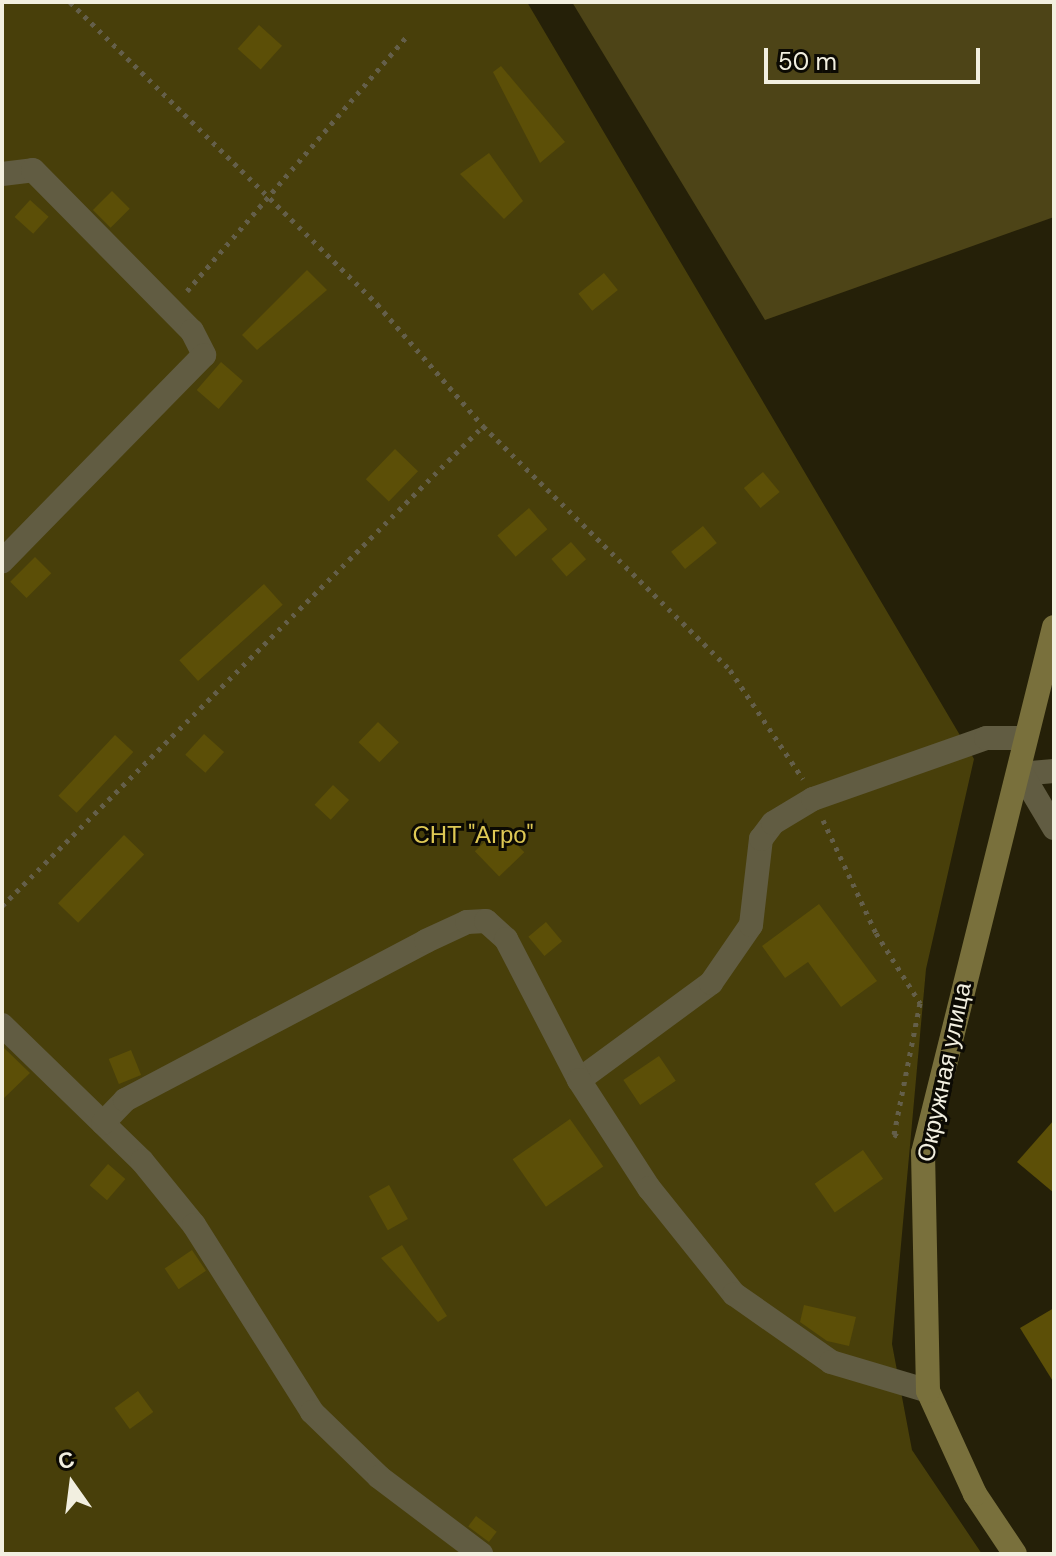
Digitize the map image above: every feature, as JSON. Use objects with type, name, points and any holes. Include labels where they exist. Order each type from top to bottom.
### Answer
[{"type":"street","points":[[2,174],[33,170],[170,309],[204,355],[2,561]]},
{"type":"street","name":"Окружная улица","points":[[1015,1554],[975,1494],[928,1391],[923,1153],[967,967],[1022,774],[1025,738],[1054,627]]},
{"type":"street","points":[[579,1080],[711,983],[751,925],[761,839],[773,823],[813,799],[986,738],[1025,738]]},
{"type":"street","points":[[1054,771],[1022,774],[1054,828]]},
{"type":"street","points":[[103,1123],[125,1100],[467,922],[486,921],[506,939],[579,1080],[649,1188],[734,1294],[831,1362],[928,1391]]},
{"type":"street","points":[[2,1025],[103,1123],[194,1225],[312,1412],[379,1477],[481,1554]]},
{"type":"path","points":[[70,2],[266,199],[377,304],[483,426],[730,670],[794,761],[876,933],[920,1003],[894,1134],[923,1153]]},
{"type":"path","points":[[170,309],[407,36]]},
{"type":"path","points":[[2,906],[483,426]]},
{"type":"green space","name":"СНТ \"Агро\"","points":[[2,2],[527,2],[974,759],[926,969],[892,1344],[912,1450],[982,1554],[2,1554]]},
{"type":"shaded area","points":[[572,2],[1054,2],[1054,217],[765,320]]},
{"type":"building","points":[[259,25],[282,46],[261,70],[238,49]]},
{"type":"building","points":[[501,66],[565,142],[540,163],[493,72]]},
{"type":"building","points":[[489,153],[523,201],[504,219],[460,174]]},
{"type":"building","points":[[112,191],[130,209],[111,228],[93,210]]},
{"type":"building","points":[[30,200],[49,217],[33,234],[15,217]]},
{"type":"building","points":[[307,270],[327,290],[257,350],[242,335]]},
{"type":"building","points":[[604,273],[618,290],[592,311],[578,294]]},
{"type":"building","points":[[221,362],[243,381],[219,409],[197,390]]},
{"type":"building","points":[[395,449],[418,471],[389,501],[366,479]]},
{"type":"building","points":[[763,472],[780,492],[761,508],[744,488]]},
{"type":"building","points":[[529,508],[547,529],[516,557],[497,536]]},
{"type":"building","points":[[703,526],[717,543],[685,569],[671,552]]},
{"type":"building","points":[[571,542],[586,559],[566,576],[551,559]]},
{"type":"building","points":[[35,557],[51,573],[27,598],[10,582]]},
{"type":"building","points":[[264,584],[283,605],[198,681],[179,660]]},
{"type":"building","points":[[378,722],[399,742],[379,762],[359,742]]},
{"type":"building","points":[[204,734],[224,752],[205,773],[185,755]]},
{"type":"building","points":[[115,735],[133,752],[77,813],[58,796]]},
{"type":"building","points":[[333,785],[349,800],[331,820],[315,805]]},
{"type":"building","points":[[500,827],[524,852],[499,876],[475,851]]},
{"type":"building","points":[[124,835],[144,854],[78,923],[58,903]]},
{"type":"building","points":[[819,904],[877,981],[841,1007],[808,962],[785,978],[762,946]]},
{"type":"building","points":[[546,922],[562,941],[544,956],[528,937]]},
{"type":"building","points":[[2,1046],[30,1073],[2,1100]]},
{"type":"building","points":[[131,1050],[141,1075],[119,1084],[109,1059]]},
{"type":"building","points":[[659,1056],[676,1081],[640,1105],[623,1080]]},
{"type":"building","points":[[570,1119],[603,1167],[546,1207],[513,1159]]},
{"type":"building","points":[[1054,1120],[1054,1193],[1017,1162]]},
{"type":"building","points":[[863,1150],[883,1179],[835,1213],[815,1184]]},
{"type":"building","points":[[108,1164],[125,1179],[107,1200],[90,1185]]},
{"type":"building","points":[[389,1185],[408,1219],[388,1230],[369,1196]]},
{"type":"building","points":[[402,1245],[447,1316],[438,1322],[381,1258]]},
{"type":"building","points":[[192,1250],[206,1271],[179,1289],[165,1268]]},
{"type":"building","points":[[804,1305],[856,1317],[849,1346],[827,1341],[800,1322]]},
{"type":"building","points":[[1054,1308],[1054,1383],[1020,1328]]},
{"type":"building","points":[[138,1391],[153,1412],[130,1429],[115,1408]]},
{"type":"building","points":[[476,1516],[497,1532],[489,1542],[468,1526]]}]
